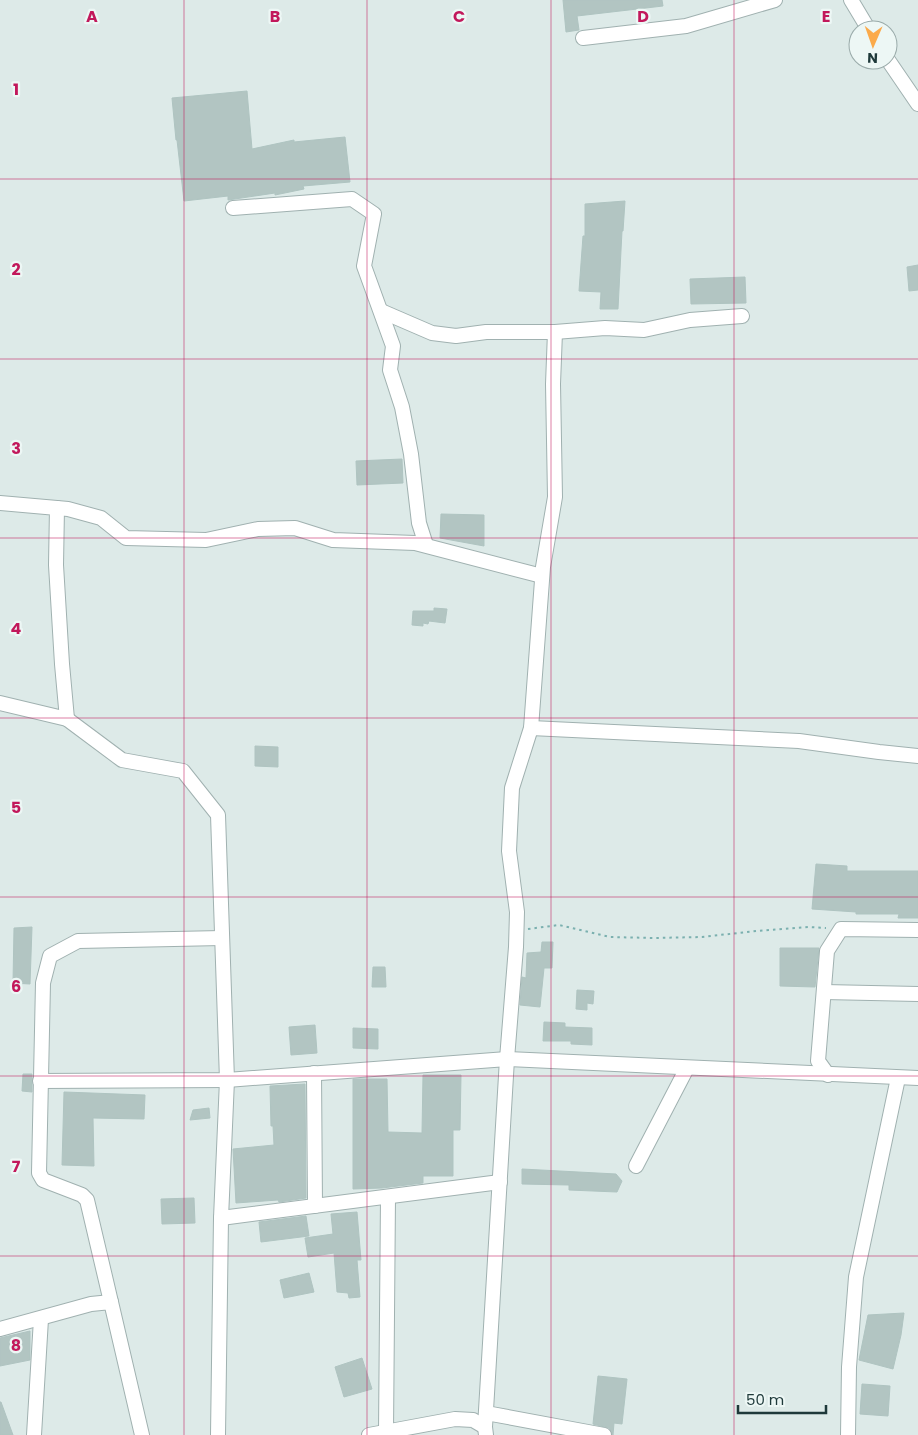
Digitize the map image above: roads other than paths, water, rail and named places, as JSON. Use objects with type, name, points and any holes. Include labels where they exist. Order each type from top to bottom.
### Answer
[{"type":"street","points":[[583,38],[686,26],[775,0]]},
{"type":"street","points":[[852,0],[863,20]]},
{"type":"street","points":[[895,70],[918,104]]},
{"type":"street","points":[[234,208],[352,199],[374,214],[364,266],[393,346],[390,370],[402,407],[411,454],[419,523],[426,546]]},
{"type":"street","points":[[381,311],[432,333],[456,336],[486,332],[555,332],[605,328],[644,330],[690,320],[742,316]]},
{"type":"street","points":[[486,1431],[517,912],[508,851],[512,788],[531,728],[542,576],[555,497],[555,332]]},
{"type":"street","points":[[0,504],[68,509],[101,518],[126,538],[206,540],[258,529],[295,528],[333,540],[415,543],[542,576]]},
{"type":"street","points":[[57,508],[56,565],[67,719]]},
{"type":"street","points":[[0,703],[67,719],[122,760],[183,770],[218,815],[227,1080],[221,1218],[218,1435]]},
{"type":"street","points":[[531,728],[799,741],[918,756]]},
{"type":"street","points":[[828,1075],[818,1061],[827,951],[841,929],[918,930]]},
{"type":"street","points":[[142,1435],[87,1200],[82,1195],[42,1180],[39,1172],[44,983],[50,956],[78,941],[222,938]]},
{"type":"street","points":[[824,992],[918,994]]},
{"type":"street","points":[[40,1081],[227,1080],[507,1059],[918,1078]]},
{"type":"street","points":[[636,1166],[686,1068]]},
{"type":"street","points":[[314,1074],[315,1206]]},
{"type":"street","points":[[848,1435],[849,1367],[856,1278],[898,1078]]},
{"type":"street","points":[[221,1218],[500,1182]]},
{"type":"street","points":[[386,1432],[388,1197]]},
{"type":"street","points":[[0,1329],[91,1304],[111,1302]]},
{"type":"street","points":[[34,1435],[41,1319]]},
{"type":"street","points":[[486,1413],[604,1435]]},
{"type":"street","points":[[369,1435],[455,1419],[473,1420],[486,1431]]}]
